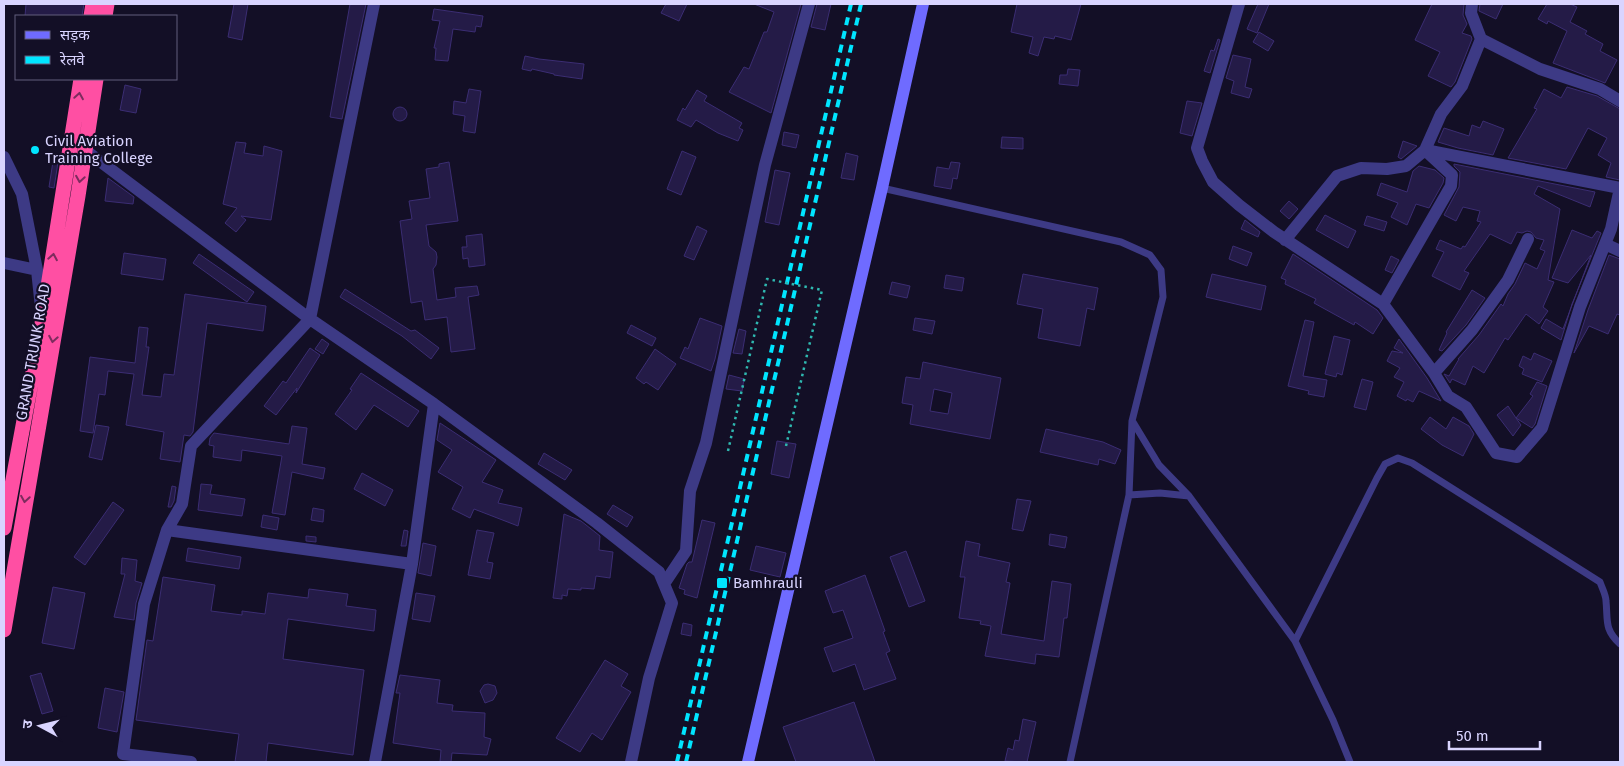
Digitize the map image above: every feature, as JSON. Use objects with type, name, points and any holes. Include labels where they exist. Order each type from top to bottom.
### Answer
[{"type":"highway","name":"GRAND TRUNK ROAD","points":[[4,528],[42,318],[81,80]]},
{"type":"highway","name":"GRAND TRUNK ROAD","points":[[4,630],[96,80]]},
{"type":"main road","points":[[748,762],[923,4]]},
{"type":"street","points":[[191,762],[123,754],[144,604],[167,530],[182,504],[191,446],[310,320],[374,4]]},
{"type":"street","points":[[664,584],[686,551],[690,491],[706,443],[765,165],[809,4]]},
{"type":"street","points":[[1239,4],[1197,148],[1213,182],[1239,205],[1285,240],[1383,304],[1448,396],[1466,407],[1496,453],[1518,457],[1542,428],[1580,307],[1611,229],[1620,188],[1425,150]]},
{"type":"street","points":[[1472,4],[1470,13],[1481,39],[1540,69],[1600,89],[1620,101]]},
{"type":"street","points":[[1285,240],[1338,176],[1361,168],[1387,169],[1406,166],[1425,150],[1441,114],[1462,86],[1481,39]]},
{"type":"street","points":[[85,150],[310,320],[434,404],[604,529],[659,572],[672,602],[649,678],[631,762]]},
{"type":"street","points":[[1383,304],[1451,186],[1452,175],[1425,150]]},
{"type":"street","points":[[4,157],[22,194],[37,270],[42,318]]},
{"type":"street","points":[[1434,374],[1472,330],[1508,280],[1528,239]]},
{"type":"street","points":[[1605,244],[1620,251]]},
{"type":"street","points":[[4,263],[37,270]]},
{"type":"street","points":[[374,762],[412,564],[434,404]]},
{"type":"street","points":[[167,530],[412,564]]},
{"type":"lane","points":[[882,188],[1121,242],[1150,255],[1162,270],[1163,297],[1132,422],[1129,494],[1070,762]]},
{"type":"lane","points":[[1132,422],[1158,465],[1189,496],[1295,641],[1333,720],[1350,762]]},
{"type":"lane","points":[[1295,641],[1377,478],[1385,464],[1398,458],[1412,463],[1600,582],[1606,598],[1610,635],[1620,644]]},
{"type":"lane","points":[[1129,494],[1160,493],[1189,496]]},
{"type":"path","points":[[728,451],[767,279],[822,290],[786,446]]},
{"type":"building","points":[[26,4],[84,4],[82,15],[25,15]]},
{"type":"building","points":[[234,4],[248,4],[242,40],[228,37]]},
{"type":"building","points":[[350,4],[366,4],[342,119],[330,117]]},
{"type":"building","points":[[666,4],[687,4],[679,21],[661,13]]},
{"type":"building","points":[[754,4],[801,4],[771,113],[729,92],[744,67],[749,69],[764,32],[767,32],[774,12]]},
{"type":"building","points":[[817,4],[831,4],[825,30],[811,27]]},
{"type":"building","points":[[1017,4],[1081,4],[1071,40],[1055,36],[1054,39],[1044,37],[1038,56],[1029,53],[1033,37],[1011,32]]},
{"type":"building","points":[[1258,4],[1269,4],[1257,33],[1247,29]]},
{"type":"building","points":[[1432,4],[1464,4],[1463,15],[1467,24],[1462,33],[1471,36],[1472,39],[1455,82],[1451,87],[1428,76],[1440,52],[1415,40]]},
{"type":"building","points":[[1480,4],[1503,4],[1496,19],[1479,11]]},
{"type":"building","points":[[1547,4],[1570,4],[1577,7],[1570,22],[1587,31],[1585,34],[1603,44],[1600,51],[1617,60],[1605,83],[1553,63],[1567,31],[1548,21],[1547,24],[1538,19]]},
{"type":"building","points":[[434,9],[483,16],[481,27],[476,26],[475,32],[453,29],[448,61],[435,60],[436,48],[434,48],[440,21],[432,20]]},
{"type":"building","points":[[1259,32],[1274,41],[1268,51],[1253,42]]},
{"type":"building","points":[[1218,39],[1220,40],[1210,73],[1204,71],[1211,50],[1214,51]]},
{"type":"building","points":[[1233,55],[1251,59],[1245,87],[1252,89],[1249,98],[1231,93],[1234,81],[1226,78]]},
{"type":"building","points":[[525,56],[584,64],[582,79],[554,75],[532,69],[531,71],[522,69]]},
{"type":"building","points":[[1068,69],[1080,70],[1078,86],[1059,84],[1060,75],[1067,75]]},
{"type":"building","points":[[125,85],[141,89],[136,113],[120,110]]},
{"type":"building","points":[[1567,87],[1597,96],[1620,109],[1620,180],[1606,177],[1611,163],[1598,155],[1607,138],[1588,128],[1566,169],[1508,158],[1537,109],[1534,108],[1544,89],[1561,98]]},
{"type":"building","points":[[469,89],[481,91],[475,133],[463,131],[465,116],[453,114],[454,101],[466,103]]},
{"type":"building","points":[[697,90],[707,96],[704,101],[742,123],[739,128],[743,130],[738,141],[718,133],[696,120],[691,127],[677,120],[683,108],[685,110]]},
{"type":"building","points":[[1187,101],[1202,103],[1192,136],[1180,133]]},
{"type":"building","points":[[400,107],[405,109],[407,114],[405,119],[400,121],[395,119],[393,114],[395,109]]},
{"type":"building","points":[[1483,121],[1504,129],[1493,155],[1438,142],[1444,128],[1469,136],[1472,125],[1480,128]]},
{"type":"building","points":[[784,132],[799,135],[796,148],[782,145]]},
{"type":"building","points":[[1002,137],[1023,138],[1023,149],[1001,148]]},
{"type":"building","points":[[1403,141],[1417,146],[1401,159],[1398,157]]},
{"type":"building","points":[[236,142],[246,143],[244,153],[263,156],[264,146],[282,151],[271,220],[241,216],[246,220],[236,232],[225,223],[237,208],[223,204]]},
{"type":"building","points":[[682,151],[696,157],[681,195],[667,189]]},
{"type":"building","points":[[846,153],[858,156],[854,180],[841,178]]},
{"type":"building","points":[[54,155],[59,156],[54,188],[49,187]]},
{"type":"building","points":[[449,162],[458,221],[426,225],[429,246],[436,252],[437,257],[436,265],[433,269],[437,300],[456,297],[455,288],[477,286],[479,295],[468,297],[475,349],[451,352],[447,317],[425,320],[422,301],[411,303],[400,221],[412,219],[409,201],[430,198],[426,169],[439,167],[439,164]]},
{"type":"building","points":[[951,162],[960,163],[957,179],[953,178],[951,189],[934,186],[937,167],[949,169]]},
{"type":"building","points":[[1454,164],[1595,192],[1590,207],[1538,186],[1534,194],[1560,209],[1548,280],[1554,282],[1543,307],[1548,311],[1539,324],[1526,314],[1508,340],[1505,338],[1484,373],[1473,366],[1465,385],[1452,379],[1450,383],[1444,374],[1449,376],[1458,359],[1479,335],[1501,304],[1503,306],[1525,263],[1537,269],[1545,251],[1540,249],[1544,240],[1536,238],[1531,232],[1517,232],[1511,244],[1490,234],[1464,271],[1469,273],[1460,290],[1432,276],[1444,252],[1436,249],[1440,240],[1461,249],[1463,246],[1465,247],[1481,222],[1477,221],[1480,211],[1463,207],[1456,221],[1444,215],[1459,187],[1460,172]]},
{"type":"building","points":[[1419,166],[1435,170],[1444,178],[1443,183],[1429,208],[1416,204],[1407,225],[1391,217],[1398,203],[1377,195],[1381,183],[1407,192],[1413,171]]},
{"type":"building","points":[[775,170],[790,173],[779,225],[765,222]]},
{"type":"building","points":[[108,178],[134,197],[133,204],[105,201]]},
{"type":"building","points":[[1289,201],[1298,209],[1289,219],[1280,211]]},
{"type":"building","points":[[1325,215],[1356,231],[1348,248],[1316,230]]},
{"type":"building","points":[[1367,216],[1387,222],[1384,231],[1364,225]]},
{"type":"building","points":[[1245,220],[1260,232],[1258,237],[1241,229]]},
{"type":"building","points":[[697,226],[707,231],[694,260],[684,256]]},
{"type":"building","points":[[1572,230],[1592,238],[1597,231],[1601,233],[1578,289],[1591,255],[1568,283],[1552,278]]},
{"type":"building","points":[[482,234],[485,265],[469,267],[468,258],[463,259],[462,247],[467,247],[466,236]]},
{"type":"building","points":[[1233,246],[1252,253],[1247,266],[1229,259]]},
{"type":"building","points":[[124,253],[166,259],[163,280],[121,274]]},
{"type":"building","points":[[199,254],[254,292],[247,302],[193,263]]},
{"type":"building","points":[[1293,254],[1377,310],[1383,318],[1373,334],[1355,322],[1354,325],[1314,303],[1316,299],[1285,284],[1286,280],[1281,278]]},
{"type":"building","points":[[1609,255],[1620,259],[1620,315],[1617,314],[1608,334],[1589,326],[1574,353],[1588,310]]},
{"type":"building","points":[[1391,256],[1399,260],[1392,273],[1385,270]]},
{"type":"building","points":[[1023,274],[1098,288],[1094,310],[1087,308],[1080,346],[1038,338],[1043,309],[1017,304]]},
{"type":"building","points":[[1212,274],[1266,286],[1261,310],[1206,297]]},
{"type":"building","points":[[946,275],[964,278],[962,291],[944,288]]},
{"type":"building","points":[[892,282],[910,286],[907,298],[889,294]]},
{"type":"building","points":[[345,289],[411,331],[415,330],[439,348],[431,359],[402,336],[340,297]]},
{"type":"building","points":[[1472,290],[1485,298],[1466,325],[1442,351],[1439,350],[1446,332]]},
{"type":"building","points":[[185,294],[266,306],[263,331],[207,323],[193,432],[190,436],[184,435],[180,462],[160,459],[164,432],[126,425],[134,374],[108,371],[105,395],[99,394],[93,433],[80,431],[90,357],[135,363],[139,327],[148,328],[146,347],[149,347],[142,395],[161,397],[164,374],[174,375]]},
{"type":"building","points":[[1570,310],[1561,340],[1541,328],[1546,319],[1563,329]]},
{"type":"building","points":[[700,318],[722,326],[711,371],[680,358],[685,347],[688,349]]},
{"type":"building","points":[[915,318],[935,321],[932,334],[913,330]]},
{"type":"building","points":[[1305,320],[1314,322],[1303,376],[1327,380],[1324,397],[1308,394],[1309,391],[1288,386]]},
{"type":"building","points":[[631,325],[656,338],[652,346],[627,333]]},
{"type":"building","points":[[739,329],[746,331],[742,354],[733,353]]},
{"type":"building","points":[[1334,336],[1350,340],[1342,375],[1337,373],[1336,377],[1325,374]]},
{"type":"building","points":[[322,339],[329,344],[323,354],[315,349]]},
{"type":"building","points":[[1399,339],[1441,401],[1419,391],[1413,402],[1407,399],[1406,401],[1397,396],[1404,382],[1394,377],[1400,368],[1387,361],[1392,351],[1403,353],[1394,348]]},
{"type":"building","points":[[310,348],[320,355],[296,393],[297,388],[276,415],[264,406],[283,381],[286,383]]},
{"type":"building","points":[[655,349],[676,364],[658,390],[636,378]]},
{"type":"building","points":[[1534,353],[1552,361],[1542,382],[1522,374],[1524,369],[1519,366],[1523,356],[1531,360]]},
{"type":"building","points":[[923,362],[1001,378],[990,439],[910,424],[913,405],[902,403],[906,377],[920,379]],"holes":[[[934,389],[952,393],[948,414],[930,411]]]},
{"type":"building","points":[[361,373],[419,411],[408,427],[374,405],[356,430],[335,414],[352,390],[350,389]]},
{"type":"building","points":[[729,375],[744,379],[742,391],[726,389]]},
{"type":"building","points":[[1362,379],[1373,382],[1366,410],[1354,407]]},
{"type":"building","points":[[1537,382],[1547,386],[1532,428],[1516,418],[1533,396],[1530,394]]},
{"type":"building","points":[[1508,406],[1521,425],[1513,436],[1497,415]]},
{"type":"building","points":[[1430,417],[1446,429],[1453,417],[1469,426],[1474,434],[1463,456],[1442,445],[1421,429]]},
{"type":"building","points":[[440,423],[496,460],[482,482],[503,490],[498,503],[522,508],[518,526],[474,509],[470,518],[452,509],[463,487],[438,472],[452,450],[437,440]]},
{"type":"building","points":[[96,425],[109,427],[102,460],[89,457]]},
{"type":"building","points":[[292,426],[307,428],[302,464],[325,468],[323,479],[292,472],[285,515],[272,513],[282,456],[242,450],[241,461],[213,457],[214,446],[209,445],[210,438],[214,433],[289,444]]},
{"type":"building","points":[[1046,429],[1103,442],[1121,450],[1115,464],[1099,459],[1098,465],[1040,452]]},
{"type":"building","points":[[777,441],[796,444],[789,478],[771,474]]},
{"type":"building","points":[[544,453],[572,470],[565,480],[538,464]]},
{"type":"building","points":[[362,473],[393,490],[385,506],[354,489]]},
{"type":"building","points":[[201,484],[212,485],[210,494],[245,499],[242,516],[198,510]]},
{"type":"building","points":[[172,486],[176,487],[174,501],[171,507],[168,507]]},
{"type":"building","points":[[1017,499],[1031,501],[1023,531],[1012,529]]},
{"type":"building","points":[[113,502],[124,510],[85,565],[74,557]]},
{"type":"building","points":[[613,505],[633,517],[627,527],[607,514]]},
{"type":"building","points":[[313,508],[324,510],[323,522],[311,520]]},
{"type":"building","points":[[564,514],[581,521],[600,536],[599,550],[613,552],[610,578],[596,576],[594,589],[568,589],[567,596],[562,595],[562,599],[553,598]]},
{"type":"building","points":[[263,515],[279,518],[277,530],[261,527]]},
{"type":"building","points":[[702,520],[715,523],[697,598],[684,594],[685,590],[679,588],[687,564],[692,562]]},
{"type":"building","points":[[404,530],[408,531],[406,546],[401,546]]},
{"type":"building","points":[[477,530],[494,533],[487,562],[493,563],[490,579],[468,575]]},
{"type":"building","points":[[1050,534],[1067,537],[1065,548],[1049,545]]},
{"type":"building","points":[[306,536],[316,537],[316,542],[306,541]]},
{"type":"building","points":[[966,541],[980,544],[978,556],[1010,563],[1006,582],[1010,583],[1001,634],[1044,641],[1052,581],[1071,584],[1067,618],[1064,618],[1059,657],[1036,654],[1035,664],[985,656],[991,626],[980,624],[981,621],[959,618],[965,577],[960,577]]},
{"type":"building","points":[[423,543],[436,546],[431,576],[418,573]]},
{"type":"building","points":[[756,546],[786,553],[780,577],[750,570]]},
{"type":"building","points":[[188,548],[241,557],[239,569],[186,561]]},
{"type":"building","points":[[906,551],[925,601],[909,607],[890,557]]},
{"type":"building","points":[[122,558],[137,560],[135,581],[142,583],[136,603],[134,620],[114,617],[125,574],[121,574]]},
{"type":"building","points":[[865,575],[885,631],[883,632],[890,651],[886,653],[896,679],[864,690],[855,664],[833,672],[824,648],[853,638],[843,610],[833,613],[825,591]]},
{"type":"building","points":[[163,577],[215,585],[211,611],[242,615],[242,611],[265,614],[268,593],[308,598],[309,589],[348,594],[346,606],[376,610],[374,631],[288,619],[283,659],[364,670],[353,755],[268,743],[266,762],[235,762],[239,734],[136,720],[147,640],[153,641]]},
{"type":"building","points":[[53,587],[85,593],[74,649],[42,643]]},
{"type":"building","points":[[416,593],[435,596],[430,622],[412,619]]},
{"type":"building","points":[[683,623],[692,625],[691,636],[681,634]]},
{"type":"building","points":[[605,660],[628,674],[621,686],[631,692],[602,740],[592,733],[580,752],[556,738]]},
{"type":"building","points":[[41,673],[53,711],[42,714],[30,676]]},
{"type":"building","points":[[400,675],[440,680],[437,703],[453,705],[452,711],[485,713],[484,737],[491,739],[487,755],[452,753],[451,762],[440,762],[441,750],[393,743],[400,693],[396,693]]},
{"type":"building","points":[[484,685],[495,686],[497,693],[493,700],[485,703],[480,691]]},
{"type":"building","points":[[105,688],[124,692],[117,732],[98,728]]},
{"type":"building","points":[[854,702],[875,762],[796,762],[783,727]]},
{"type":"building","points":[[1023,719],[1036,722],[1027,762],[1005,761],[1008,748],[1013,750],[1015,740],[1019,741]]},
{"type":"railway","points":[[677,762],[851,4]]},
{"type":"railway","points":[[686,762],[861,4]]},
{"type":"place","name":"Civil Aviation Training College","points":[[35,150]]},
{"type":"place","name":"Bamhrauli","points":[[722,583]]}]
